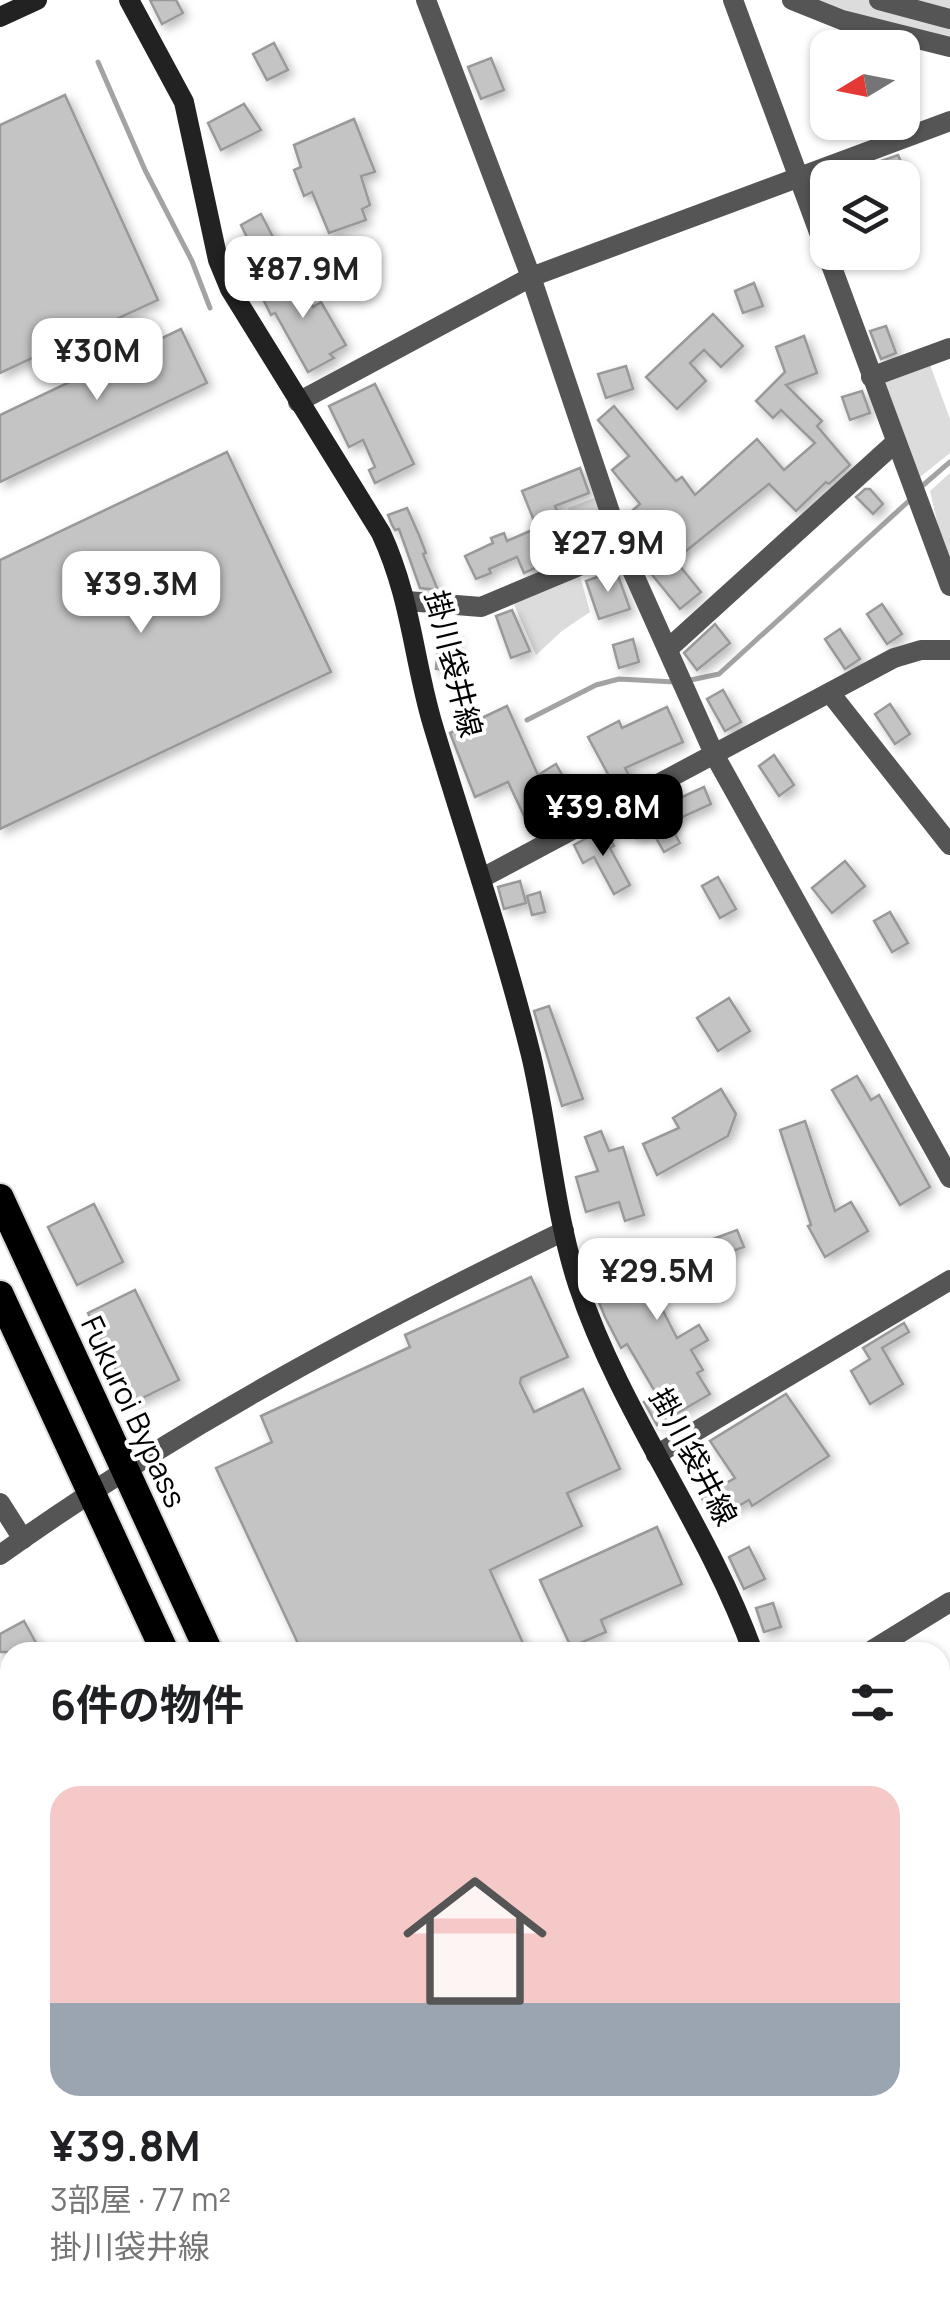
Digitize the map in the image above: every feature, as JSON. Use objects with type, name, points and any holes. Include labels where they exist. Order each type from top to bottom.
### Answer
[{"type":"highway","name":"Fukuroi Bypass","points":[[0,1198],[204,1642]]},
{"type":"highway","points":[[0,1296],[160,1642]]},
{"type":"main road","points":[[0,16],[37,0]]},
{"type":"main road","name":"掛川袋井線","points":[[129,0],[184,102],[218,260],[230,289],[382,533],[408,601],[432,721],[482,878],[531,1058],[577,1282],[594,1327],[656,1455],[734,1598],[749,1642]]},
{"type":"street","points":[[426,0],[531,278],[622,548],[715,756],[950,1178]]},
{"type":"street","points":[[732,0],[950,586]]},
{"type":"street","points":[[792,0],[842,20],[950,47]]},
{"type":"street","points":[[879,0],[950,19]]},
{"type":"street","points":[[298,402],[531,278],[950,121]]},
{"type":"street","points":[[871,378],[950,348]]},
{"type":"street","points":[[669,648],[896,442]]},
{"type":"street","points":[[408,601],[480,607],[622,548]]},
{"type":"street","points":[[482,878],[894,658],[921,650],[950,650]]},
{"type":"street","points":[[830,692],[950,845]]},
{"type":"street","points":[[0,1555],[123,1470],[391,1316],[564,1230]]},
{"type":"street","points":[[656,1455],[950,1280]]},
{"type":"street","points":[[0,1503],[23,1538]]},
{"type":"street","points":[[885,1642],[950,1602]]},
{"type":"shaded area","points":[[804,0],[950,0],[950,46],[920,37],[920,30],[899,30]]},
{"type":"shaded area","points":[[929,362],[950,419],[950,453],[920,477],[883,382]]},
{"type":"shaded area","points":[[950,473],[950,579],[930,491]]},
{"type":"shaded area","points":[[597,497],[615,545],[586,556],[568,508]]},
{"type":"shaded area","points":[[580,576],[590,612],[536,655],[513,602]]},
{"type":"building","points":[[150,0],[176,0],[183,13],[162,24]]},
{"type":"building","points":[[274,43],[288,70],[267,80],[253,54]]},
{"type":"building","points":[[491,58],[504,90],[481,99],[468,67]]},
{"type":"building","points":[[65,95],[158,300],[0,373],[0,125]]},
{"type":"building","points":[[244,104],[261,130],[221,150],[208,123]]},
{"type":"building","points":[[354,119],[375,172],[361,176],[370,205],[362,209],[366,220],[329,233],[312,192],[304,196],[294,170],[301,167],[294,145]]},
{"type":"building","points":[[261,214],[275,241],[254,252],[241,225]]},
{"type":"building","points":[[296,270],[313,307],[321,302],[346,345],[330,354],[334,358],[308,372],[258,289]]},
{"type":"building","points":[[754,283],[763,306],[743,313],[735,291]]},
{"type":"building","points":[[713,314],[743,346],[721,367],[704,350],[690,363],[706,381],[677,409],[646,377]]},
{"type":"building","points":[[886,326],[896,353],[881,359],[870,331]]},
{"type":"building","points":[[181,329],[207,383],[0,482],[0,415]]},
{"type":"building","points":[[804,336],[817,373],[786,385],[822,421],[817,426],[850,465],[796,511],[769,484],[675,560],[701,592],[680,609],[645,566],[635,543],[637,536],[626,516],[640,504],[612,470],[629,456],[598,420],[614,406],[676,481],[682,477],[695,495],[757,439],[784,470],[815,443],[781,410],[773,418],[756,401],[785,372],[776,347]]},
{"type":"building","points":[[626,366],[633,389],[606,398],[598,374]]},
{"type":"building","points":[[375,384],[414,464],[375,483],[369,470],[375,467],[363,440],[349,447],[329,406]]},
{"type":"building","points":[[862,391],[870,413],[850,420],[842,397]]},
{"type":"building","points":[[227,452],[331,672],[0,829],[0,560]]},
{"type":"building","points":[[580,468],[589,493],[555,506],[572,545],[524,573],[517,557],[476,579],[465,556],[493,543],[491,538],[504,533],[507,541],[537,528],[522,491]]},
{"type":"building","points":[[870,489],[883,504],[873,514],[856,497]]},
{"type":"building","points":[[407,508],[438,590],[420,588],[399,529],[395,530],[388,515]]},
{"type":"building","points":[[616,570],[630,609],[599,619],[586,581]]},
{"type":"building","points":[[882,604],[902,634],[887,644],[867,614]]},
{"type":"building","points":[[512,610],[530,651],[511,658],[496,616]]},
{"type":"building","points":[[715,624],[730,643],[697,670],[684,653]]},
{"type":"building","points":[[840,629],[860,659],[845,669],[825,639]]},
{"type":"building","points":[[439,633],[457,635],[454,671],[436,669]]},
{"type":"building","points":[[633,639],[639,662],[619,668],[613,645]]},
{"type":"building","points":[[723,690],[741,722],[725,731],[707,699]]},
{"type":"building","points":[[890,704],[910,734],[895,744],[875,714]]},
{"type":"building","points":[[507,706],[538,775],[556,764],[574,796],[525,818],[508,782],[475,797],[450,733]]},
{"type":"building","points":[[667,707],[683,742],[625,768],[632,780],[616,789],[588,737],[619,721],[622,728]]},
{"type":"building","points":[[774,755],[794,785],[779,796],[759,766]]},
{"type":"building","points":[[704,787],[711,804],[669,823],[680,843],[664,852],[652,831],[637,838],[633,829],[673,805],[671,802]]},
{"type":"building","points":[[605,828],[614,846],[610,848],[630,885],[614,894],[594,857],[583,863],[574,845]]},
{"type":"building","points":[[845,861],[865,886],[832,913],[812,888]]},
{"type":"building","points":[[718,877],[736,909],[720,918],[702,886]]},
{"type":"building","points":[[520,881],[526,903],[504,909],[498,887]]},
{"type":"building","points":[[540,892],[545,912],[532,915],[527,896]]},
{"type":"building","points":[[890,912],[908,943],[892,952],[874,921]]},
{"type":"building","points":[[729,998],[750,1031],[718,1051],[697,1018]]},
{"type":"building","points":[[549,1006],[583,1099],[562,1106],[534,1011]]},
{"type":"building","points":[[857,1076],[871,1100],[879,1095],[930,1187],[900,1205],[832,1090]]},
{"type":"building","points":[[721,1089],[736,1114],[728,1136],[657,1175],[643,1144],[679,1128],[673,1118]]},
{"type":"building","points":[[805,1121],[835,1211],[851,1202],[868,1231],[825,1257],[808,1226],[811,1225],[780,1130]]},
{"type":"building","points":[[601,1131],[609,1151],[623,1147],[644,1215],[625,1221],[619,1202],[586,1212],[576,1177],[598,1171],[585,1137]]},
{"type":"building","points":[[94,1204],[123,1262],[77,1285],[48,1227]]},
{"type":"building","points":[[737,1230],[744,1247],[654,1279],[660,1296],[656,1297],[677,1338],[699,1325],[708,1340],[691,1350],[703,1370],[697,1373],[710,1394],[657,1425],[644,1402],[657,1395],[627,1344],[621,1348],[605,1317],[598,1300],[607,1297],[588,1261],[620,1245],[632,1269]]},
{"type":"building","points":[[531,1277],[568,1357],[521,1378],[520,1383],[534,1412],[583,1389],[620,1469],[567,1493],[582,1526],[490,1570],[522,1642],[297,1642],[216,1468],[272,1442],[261,1416],[410,1347],[405,1335]]},
{"type":"building","points":[[135,1290],[179,1380],[132,1403],[88,1313]]},
{"type":"building","points":[[904,1323],[909,1332],[882,1348],[903,1384],[870,1404],[851,1371],[870,1359],[863,1348]]},
{"type":"building","points":[[786,1394],[829,1456],[752,1506],[749,1500],[714,1520],[701,1497],[735,1478],[710,1441]]},
{"type":"building","points":[[657,1527],[682,1584],[601,1620],[606,1632],[583,1642],[569,1642],[540,1580]]},
{"type":"building","points":[[749,1547],[765,1579],[744,1589],[729,1557]]},
{"type":"building","points":[[773,1603],[781,1627],[764,1632],[756,1608]]},
{"type":"building","points":[[24,1621],[36,1642],[0,1642],[0,1634]]},
{"type":"waterway","points":[[98,62],[145,170],[192,261],[210,308]]},
{"type":"waterway","points":[[921,487],[950,462]]},
{"type":"waterway","points":[[686,681],[719,674],[911,499]]},
{"type":"waterway","points":[[527,720],[596,685],[619,679],[675,682]]}]
